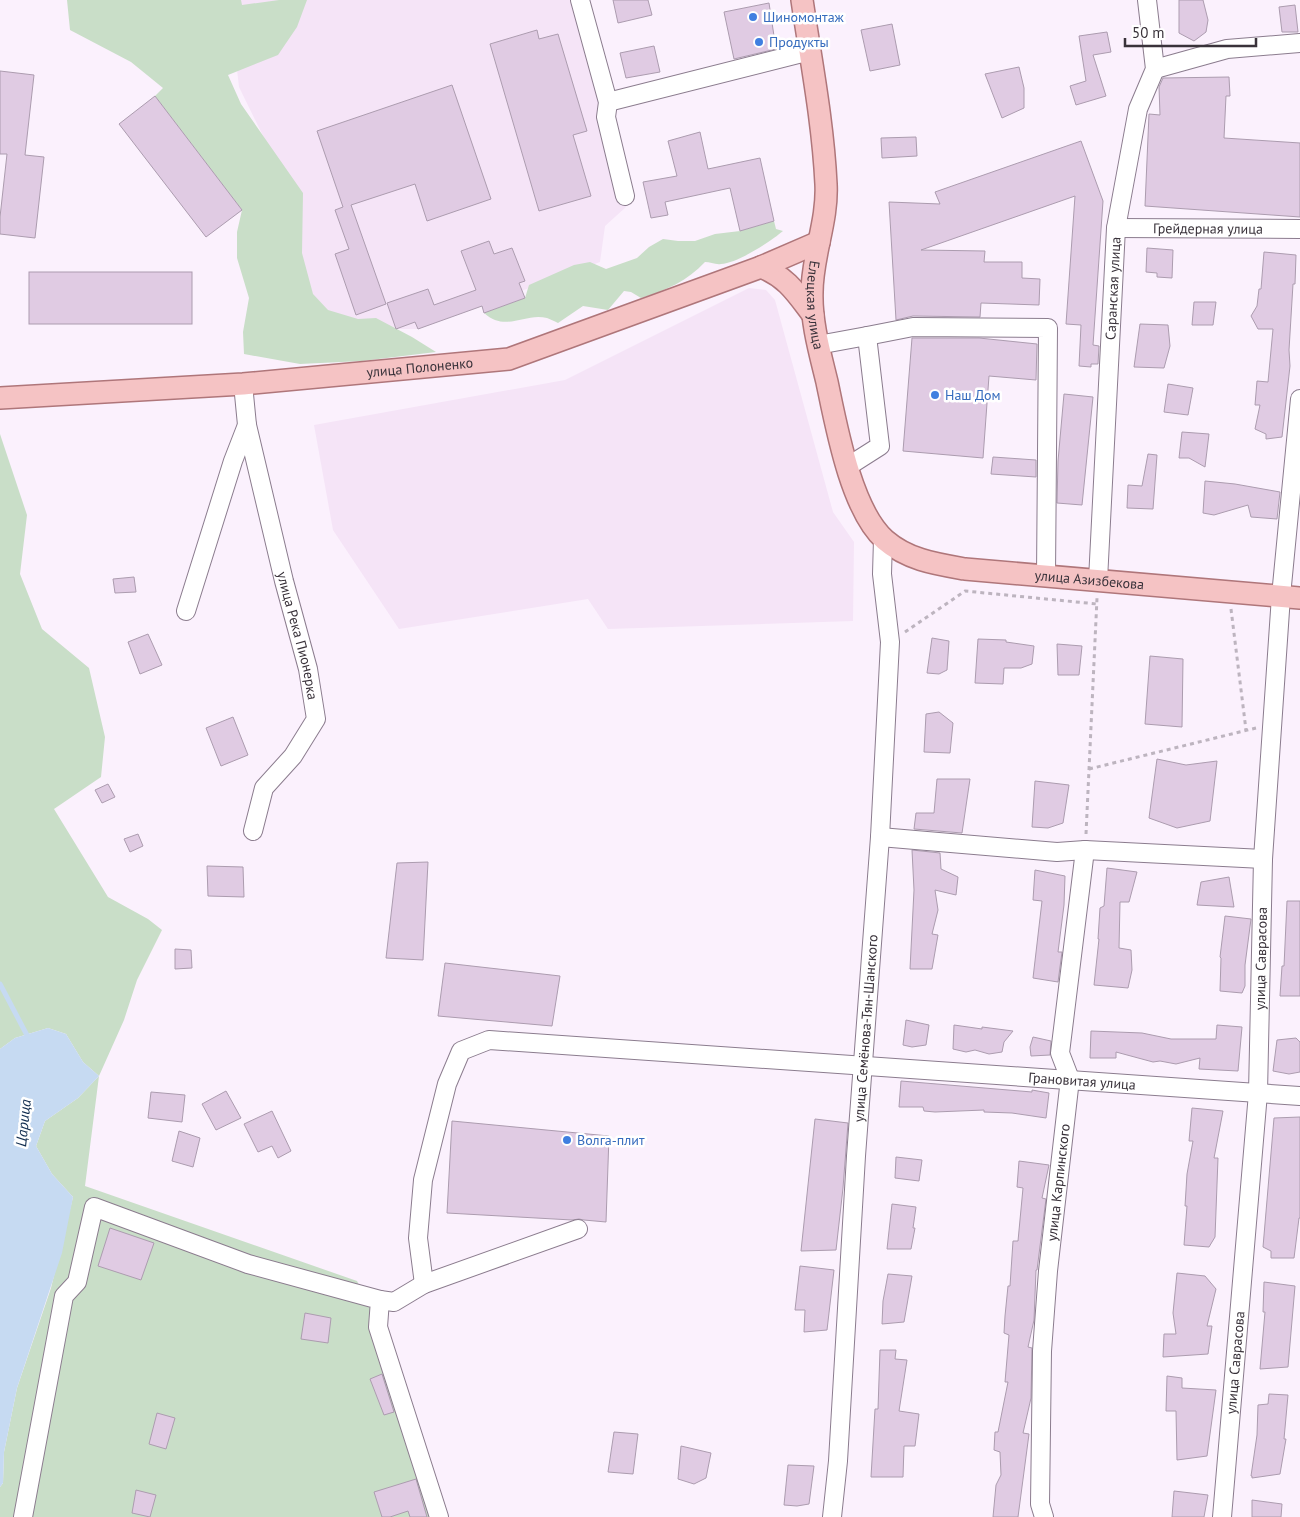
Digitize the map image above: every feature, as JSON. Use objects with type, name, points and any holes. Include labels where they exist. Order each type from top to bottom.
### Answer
[{"type":"main road","name":"Елецкая улица","points":[[802,0],[823,146],[826,186],[824,215],[813,267],[813,315],[841,448],[854,489],[869,519],[883,539]]},
{"type":"main road","name":"улица Полоненко","points":[[0,398],[243,384],[509,359],[761,267],[819,242]]},
{"type":"main road","points":[[761,267],[774,272],[790,284],[813,315]]},
{"type":"main road","name":"улица Азизбекова","points":[[883,539],[902,552],[926,562],[965,569],[1290,597]]},
{"type":"street","points":[[580,0],[608,102],[606,118],[625,196]]},
{"type":"street","name":"Саранская улица","points":[[1098,580],[1116,228],[1138,109],[1155,69],[1147,0]]},
{"type":"street","points":[[1155,69],[1227,49],[1300,43]]},
{"type":"street","points":[[608,102],[810,51]]},
{"type":"street","name":"Грейдерная улица","points":[[1116,228],[1300,229]]},
{"type":"street","points":[[818,345],[913,328],[1048,328],[1046,576]]},
{"type":"street","points":[[847,466],[880,446],[867,336]]},
{"type":"street","name":"улица Река Пионерка","points":[[243,384],[247,425],[284,581],[308,669],[316,718],[293,756],[264,788],[253,831]]},
{"type":"street","name":"улица Саврасова","points":[[1222,1517],[1258,1093],[1263,859],[1274,723],[1290,597],[1300,399]]},
{"type":"street","name":"улица Река Пионерка","points":[[186,612],[233,461],[247,425]]},
{"type":"street","name":"улица Семёнова-Тян-Шанского","points":[[832,1517],[838,1461],[856,1156],[880,837],[890,642],[882,574],[883,539]]},
{"type":"street","points":[[880,837],[1057,852],[1085,850],[1263,859]]},
{"type":"street","name":"улица Карпинского","points":[[1044,1517],[1040,1504],[1042,1351],[1048,1271],[1070,1079],[1060,1053],[1085,850]]},
{"type":"street","name":"Грановитая улица","points":[[424,1284],[418,1238],[423,1180],[446,1084],[461,1051],[489,1040],[1300,1096]]},
{"type":"street","points":[[23,1517],[64,1296],[77,1282],[94,1207],[248,1264],[380,1300],[394,1302],[424,1284],[578,1229]]},
{"type":"street","points":[[380,1300],[378,1326],[439,1517]]},
{"type":"path","points":[[1085,850],[1098,580]]},
{"type":"path","points":[[890,642],[965,591],[1097,604]]},
{"type":"path","points":[[1229,591],[1246,730]]},
{"type":"path","points":[[1089,769],[1274,723]]},
{"type":"shaded area","points":[[229,0],[577,0],[626,207],[605,226],[600,262],[418,329],[396,329],[300,310],[290,191],[239,87]]},
{"type":"shaded area","points":[[749,288],[766,290],[775,300],[833,512],[854,542],[853,621],[608,629],[588,599],[399,629],[333,530],[314,425],[565,380]]},
{"type":"green space","points":[[67,0],[241,0],[242,5],[279,0],[307,0],[297,27],[278,55],[228,75],[241,104],[303,193],[302,253],[313,294],[328,310],[358,319],[376,318],[436,352],[362,361],[300,364],[244,354],[243,332],[249,298],[237,258],[237,232],[242,210],[155,96],[163,88],[131,62],[70,30]]},
{"type":"green space","points":[[774,221],[776,229],[783,231],[745,256],[728,263],[705,262],[691,275],[676,284],[641,298],[631,292],[624,291],[608,310],[583,306],[558,323],[539,317],[508,322],[500,321],[492,319],[484,313],[525,298],[529,285],[574,265],[590,262],[606,269],[637,258],[649,247],[663,239],[695,241],[715,234],[740,231]]},
{"type":"green space","points":[[0,434],[27,515],[20,574],[42,629],[89,668],[105,737],[101,777],[54,809],[108,897],[148,919],[162,930],[137,980],[124,1020],[99,1076],[83,1062],[66,1034],[48,1028],[15,1038],[0,1049]]},
{"type":"green space","points":[[99,1076],[85,1186],[357,1281],[377,1321],[435,1517],[0,1517],[0,1487],[3,1483],[4,1452],[17,1388],[51,1288],[73,1197],[52,1174],[36,1146],[45,1121],[78,1098]]},
{"type":"water","points":[[48,1028],[66,1034],[83,1062],[99,1076],[78,1098],[45,1121],[36,1146],[52,1174],[73,1197],[62,1253],[17,1388],[4,1452],[3,1483],[0,1487],[0,1049],[15,1038]]},
{"type":"building","points":[[613,0],[648,0],[652,15],[618,23]]},
{"type":"building","points":[[1179,0],[1203,0],[1208,20],[1206,32],[1194,41],[1179,33]]},
{"type":"building","points":[[769,3],[776,49],[734,59],[724,12]]},
{"type":"building","points":[[1295,5],[1298,32],[1282,32],[1279,7]]},
{"type":"building","points":[[892,24],[900,65],[870,71],[861,30]]},
{"type":"building","points":[[537,30],[539,39],[558,34],[587,131],[573,135],[591,196],[539,211],[490,44]]},
{"type":"building","points":[[1107,32],[1111,52],[1093,55],[1106,96],[1076,105],[1070,86],[1086,81],[1079,36]]},
{"type":"building","points":[[654,46],[660,72],[626,78],[620,53]]},
{"type":"building","points":[[1019,67],[1024,88],[1024,108],[1002,118],[985,74]]},
{"type":"building","points":[[0,71],[34,75],[25,155],[44,157],[35,238],[0,234],[7,154],[0,154]]},
{"type":"building","points":[[1229,77],[1230,96],[1226,96],[1224,138],[1300,143],[1300,217],[1145,206],[1149,114],[1160,115],[1159,87],[1163,78]]},
{"type":"building","points":[[452,85],[491,199],[427,221],[415,184],[351,205],[386,304],[356,315],[335,254],[349,249],[335,210],[343,207],[317,131]]},
{"type":"building","points":[[155,96],[242,210],[206,237],[119,124]]},
{"type":"building","points":[[700,132],[708,169],[760,158],[774,221],[740,231],[730,188],[665,202],[668,215],[651,218],[643,182],[677,176],[668,141]]},
{"type":"building","points":[[916,137],[917,156],[882,158],[881,138]]},
{"type":"building","points":[[1081,141],[1103,201],[1093,345],[1099,346],[1098,364],[1091,364],[1091,367],[1079,366],[1081,325],[1066,324],[1075,196],[921,250],[985,251],[984,262],[1022,262],[1022,278],[1040,279],[1039,305],[981,303],[980,317],[913,316],[896,320],[889,202],[940,204],[935,192]]},
{"type":"building","points":[[489,241],[494,254],[512,248],[525,281],[519,283],[525,298],[484,313],[482,306],[418,329],[415,322],[396,329],[387,303],[428,289],[434,305],[476,290],[461,251]]},
{"type":"building","points":[[1147,248],[1173,250],[1172,278],[1157,277],[1157,273],[1146,272]]},
{"type":"building","points":[[1264,252],[1296,255],[1289,350],[1290,366],[1282,437],[1266,439],[1266,434],[1255,429],[1260,405],[1255,405],[1257,381],[1268,382],[1273,329],[1258,329],[1251,316],[1257,306],[1259,289],[1261,289]]},
{"type":"building","points":[[29,272],[192,272],[192,324],[29,324]]},
{"type":"building","points":[[1194,302],[1216,302],[1213,325],[1192,325]]},
{"type":"building","points":[[1140,324],[1168,325],[1170,346],[1164,368],[1134,367]]},
{"type":"building","points":[[912,338],[979,338],[1037,344],[1036,380],[989,376],[983,458],[903,451]]},
{"type":"building","points":[[1168,384],[1193,388],[1188,415],[1164,412]]},
{"type":"building","points":[[1064,394],[1093,397],[1082,505],[1057,503],[1058,461]]},
{"type":"building","points":[[1182,432],[1209,434],[1205,467],[1189,458],[1179,458]]},
{"type":"building","points":[[1148,454],[1157,455],[1153,509],[1127,508],[1128,485],[1142,486]]},
{"type":"building","points":[[993,457],[1036,460],[1036,477],[991,474]]},
{"type":"building","points":[[1205,481],[1280,492],[1277,519],[1251,517],[1248,505],[1214,515],[1203,513]]},
{"type":"building","points":[[134,577],[136,592],[115,593],[113,579]]},
{"type":"building","points":[[148,634],[162,665],[140,674],[128,642]]},
{"type":"building","points":[[932,638],[949,641],[947,670],[939,674],[927,673]]},
{"type":"building","points":[[978,639],[1006,640],[1006,642],[1034,646],[1032,664],[1021,668],[1004,668],[1003,684],[975,683]]},
{"type":"building","points":[[1057,644],[1082,646],[1079,675],[1058,675]]},
{"type":"building","points":[[1150,656],[1183,659],[1182,727],[1145,724]]},
{"type":"building","points":[[939,712],[953,723],[950,753],[924,752],[926,714]]},
{"type":"building","points":[[233,717],[248,755],[221,766],[206,728]]},
{"type":"building","points":[[1157,759],[1186,765],[1217,761],[1210,821],[1177,828],[1149,818]]},
{"type":"building","points":[[937,779],[970,779],[962,833],[914,829],[916,813],[934,813]]},
{"type":"building","points":[[1035,781],[1069,785],[1063,823],[1048,828],[1032,827]]},
{"type":"building","points":[[108,784],[115,797],[102,803],[95,790]]},
{"type":"building","points":[[138,834],[143,846],[130,852],[124,839]]},
{"type":"building","points":[[912,850],[940,853],[941,869],[958,877],[956,895],[935,890],[938,910],[932,934],[938,935],[932,969],[910,969],[914,890]]},
{"type":"building","points":[[428,862],[423,960],[386,958],[397,863]]},
{"type":"building","points":[[207,866],[243,867],[244,897],[208,896]]},
{"type":"building","points":[[1107,868],[1137,872],[1129,902],[1120,902],[1119,948],[1131,950],[1132,970],[1128,988],[1094,985],[1100,908],[1104,906]]},
{"type":"building","points":[[1035,870],[1065,876],[1064,905],[1058,952],[1062,952],[1058,982],[1033,978],[1042,901],[1033,900]]},
{"type":"building","points":[[1229,877],[1234,907],[1197,905],[1201,882]]},
{"type":"building","points":[[1287,901],[1300,901],[1300,996],[1280,996],[1282,966],[1284,966]]},
{"type":"building","points":[[1225,916],[1251,919],[1245,965],[1245,986],[1242,993],[1220,991],[1220,957]]},
{"type":"building","points":[[175,949],[191,950],[192,968],[175,969]]},
{"type":"building","points":[[445,963],[560,976],[552,1026],[438,1016]]},
{"type":"building","points":[[906,1020],[929,1025],[926,1045],[912,1047],[903,1045]]},
{"type":"building","points":[[954,1025],[1013,1031],[1004,1042],[1002,1052],[989,1054],[975,1050],[966,1052],[953,1049]]},
{"type":"building","points":[[1217,1025],[1242,1027],[1238,1071],[1199,1069],[1200,1058],[1176,1064],[1160,1061],[1153,1062],[1116,1052],[1116,1058],[1090,1058],[1091,1031],[1142,1033],[1171,1039],[1216,1039]]},
{"type":"building","points":[[1033,1037],[1051,1041],[1050,1055],[1031,1056],[1030,1047]]},
{"type":"building","points":[[1296,1038],[1300,1042],[1300,1072],[1289,1074],[1273,1071],[1277,1040]]},
{"type":"building","points":[[901,1081],[1032,1092],[1032,1090],[1049,1093],[1046,1118],[1012,1113],[984,1112],[984,1110],[935,1112],[924,1111],[923,1107],[899,1107]]},
{"type":"building","points":[[226,1091],[241,1118],[216,1130],[202,1104]]},
{"type":"building","points":[[151,1092],[185,1095],[182,1122],[148,1118]]},
{"type":"building","points":[[1192,1108],[1223,1111],[1214,1158],[1218,1158],[1215,1237],[1209,1247],[1184,1245],[1187,1174],[1193,1141],[1189,1141]]},
{"type":"building","points":[[272,1111],[291,1151],[278,1158],[272,1146],[258,1152],[244,1124]]},
{"type":"building","points":[[1300,1117],[1300,1218],[1294,1258],[1271,1258],[1271,1251],[1263,1247],[1274,1118]]},
{"type":"building","points":[[815,1119],[848,1123],[843,1188],[836,1250],[801,1251]]},
{"type":"building","points":[[452,1121],[609,1136],[606,1222],[447,1213]]},
{"type":"building","points":[[179,1131],[200,1138],[193,1167],[172,1161]]},
{"type":"building","points":[[896,1157],[922,1160],[919,1181],[895,1178]]},
{"type":"building","points":[[1019,1161],[1049,1165],[1042,1198],[1046,1199],[1036,1270],[1034,1320],[1028,1347],[1032,1348],[1031,1398],[1023,1433],[1029,1434],[1018,1517],[993,1517],[996,1485],[1001,1475],[1000,1452],[994,1450],[995,1432],[998,1432],[1008,1382],[1005,1382],[1009,1335],[1004,1333],[1005,1316],[1008,1286],[1010,1286],[1013,1241],[1018,1241],[1023,1188],[1017,1187]]},
{"type":"building","points":[[892,1204],[916,1207],[911,1249],[887,1249]]},
{"type":"building","points":[[110,1228],[154,1243],[141,1280],[98,1266]]},
{"type":"building","points":[[800,1266],[834,1270],[827,1330],[804,1332],[805,1310],[795,1310]]},
{"type":"building","points":[[1177,1273],[1205,1276],[1216,1289],[1207,1326],[1212,1326],[1208,1354],[1163,1357],[1164,1334],[1176,1334],[1173,1313]]},
{"type":"building","points":[[888,1274],[912,1276],[904,1322],[882,1324],[883,1301]]},
{"type":"building","points":[[1264,1282],[1295,1286],[1288,1367],[1260,1369],[1265,1312],[1263,1312]]},
{"type":"building","points":[[305,1313],[331,1318],[328,1343],[301,1339]]},
{"type":"building","points":[[880,1350],[896,1350],[895,1359],[907,1360],[899,1411],[919,1414],[915,1446],[904,1446],[903,1477],[871,1477],[875,1409],[878,1409]]},
{"type":"building","points":[[382,1374],[394,1412],[384,1415],[370,1379]]},
{"type":"building","points":[[1167,1376],[1182,1378],[1182,1388],[1216,1390],[1207,1456],[1177,1460],[1176,1411],[1166,1411]]},
{"type":"building","points":[[1269,1394],[1288,1395],[1284,1439],[1286,1439],[1280,1474],[1252,1478],[1258,1405],[1268,1404]]},
{"type":"building","points":[[157,1413],[175,1418],[166,1449],[149,1444]]},
{"type":"building","points":[[614,1432],[638,1434],[633,1474],[608,1472]]},
{"type":"building","points":[[681,1446],[711,1453],[706,1478],[694,1484],[678,1479]]},
{"type":"building","points":[[788,1465],[814,1466],[809,1504],[797,1506],[784,1505]]},
{"type":"building","points":[[416,1479],[427,1517],[410,1517],[408,1511],[390,1517],[382,1517],[374,1492]]},
{"type":"building","points":[[136,1490],[156,1495],[150,1517],[132,1513]]},
{"type":"building","points":[[1174,1491],[1208,1495],[1204,1517],[1172,1517]]},
{"type":"building","points":[[1252,1500],[1282,1504],[1281,1517],[1252,1517]]},
{"type":"waterway","name":"Царица","points":[[0,984],[29,1039]]},
{"type":"place","name":"Шиномонтаж","points":[[753,17]]},
{"type":"place","name":"Продукты","points":[[759,42]]},
{"type":"place","name":"Наш Дом","points":[[935,395]]},
{"type":"place","name":"Волга-плит","points":[[567,1140]]}]
